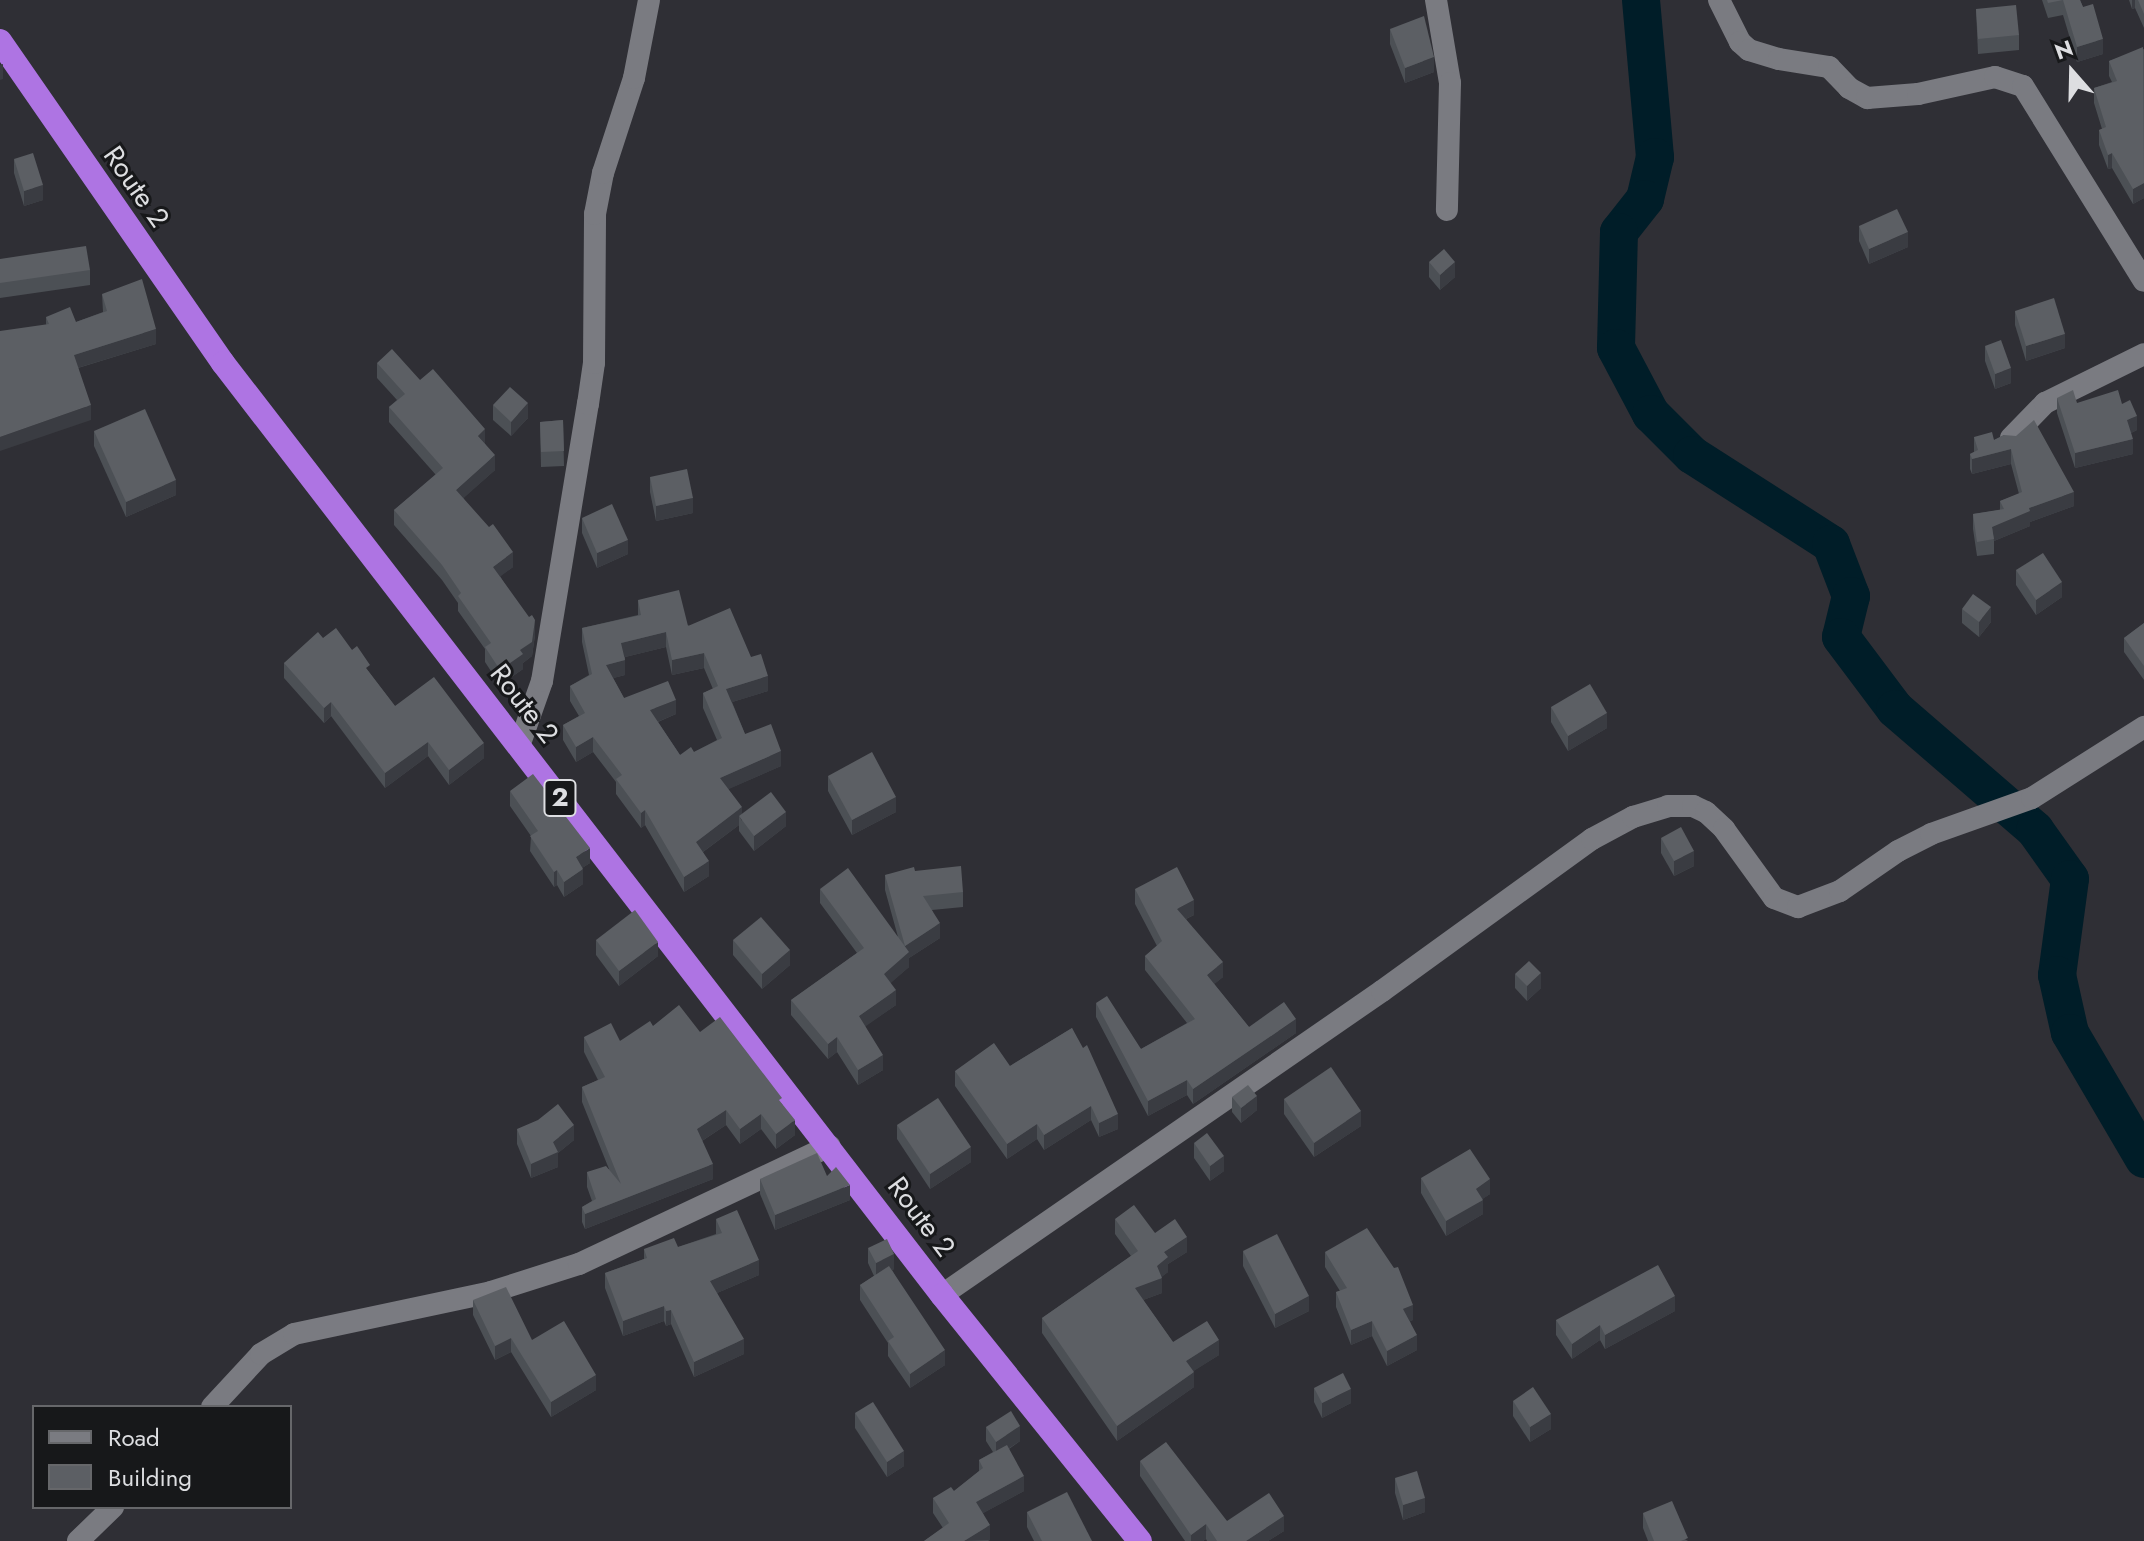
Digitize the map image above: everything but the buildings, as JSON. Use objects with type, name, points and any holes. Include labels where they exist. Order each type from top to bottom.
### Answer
[{"type":"highway","name":"Route 2","points":[[0,41],[223,363],[942,1295],[1140,1541]]},
{"type":"street","points":[[519,746],[542,681],[594,363],[595,214],[603,173],[634,78],[649,0]]},
{"type":"street","points":[[1436,0],[1450,83],[1447,210]]},
{"type":"street","points":[[1719,0],[1740,42],[1749,50],[1779,59],[1829,67],[1849,88],[1867,98],[1918,94],[1995,77],[2023,86],[2144,281]]},
{"type":"street","points":[[2011,438],[2045,403],[2144,354]]},
{"type":"street","points":[[942,1295],[1382,991],[1592,839],[1633,817],[1668,806],[1693,806],[1706,812],[1724,829],[1774,898],[1798,907],[1840,891],[1898,851],[1931,834],[2032,798],[2144,727]]},
{"type":"street","points":[[214,1405],[261,1354],[294,1334],[491,1292],[579,1264],[830,1146]]},
{"type":"street","points":[[78,1541],[111,1509]]},
{"type":"waterway","points":[[1641,0],[1655,157],[1645,199],[1619,232],[1616,348],[1651,414],[1692,455],[1831,544],[1851,596],[1841,637],[1895,709],[2035,830],[2070,879],[2057,975],[2070,1033],[2144,1159]]}]
